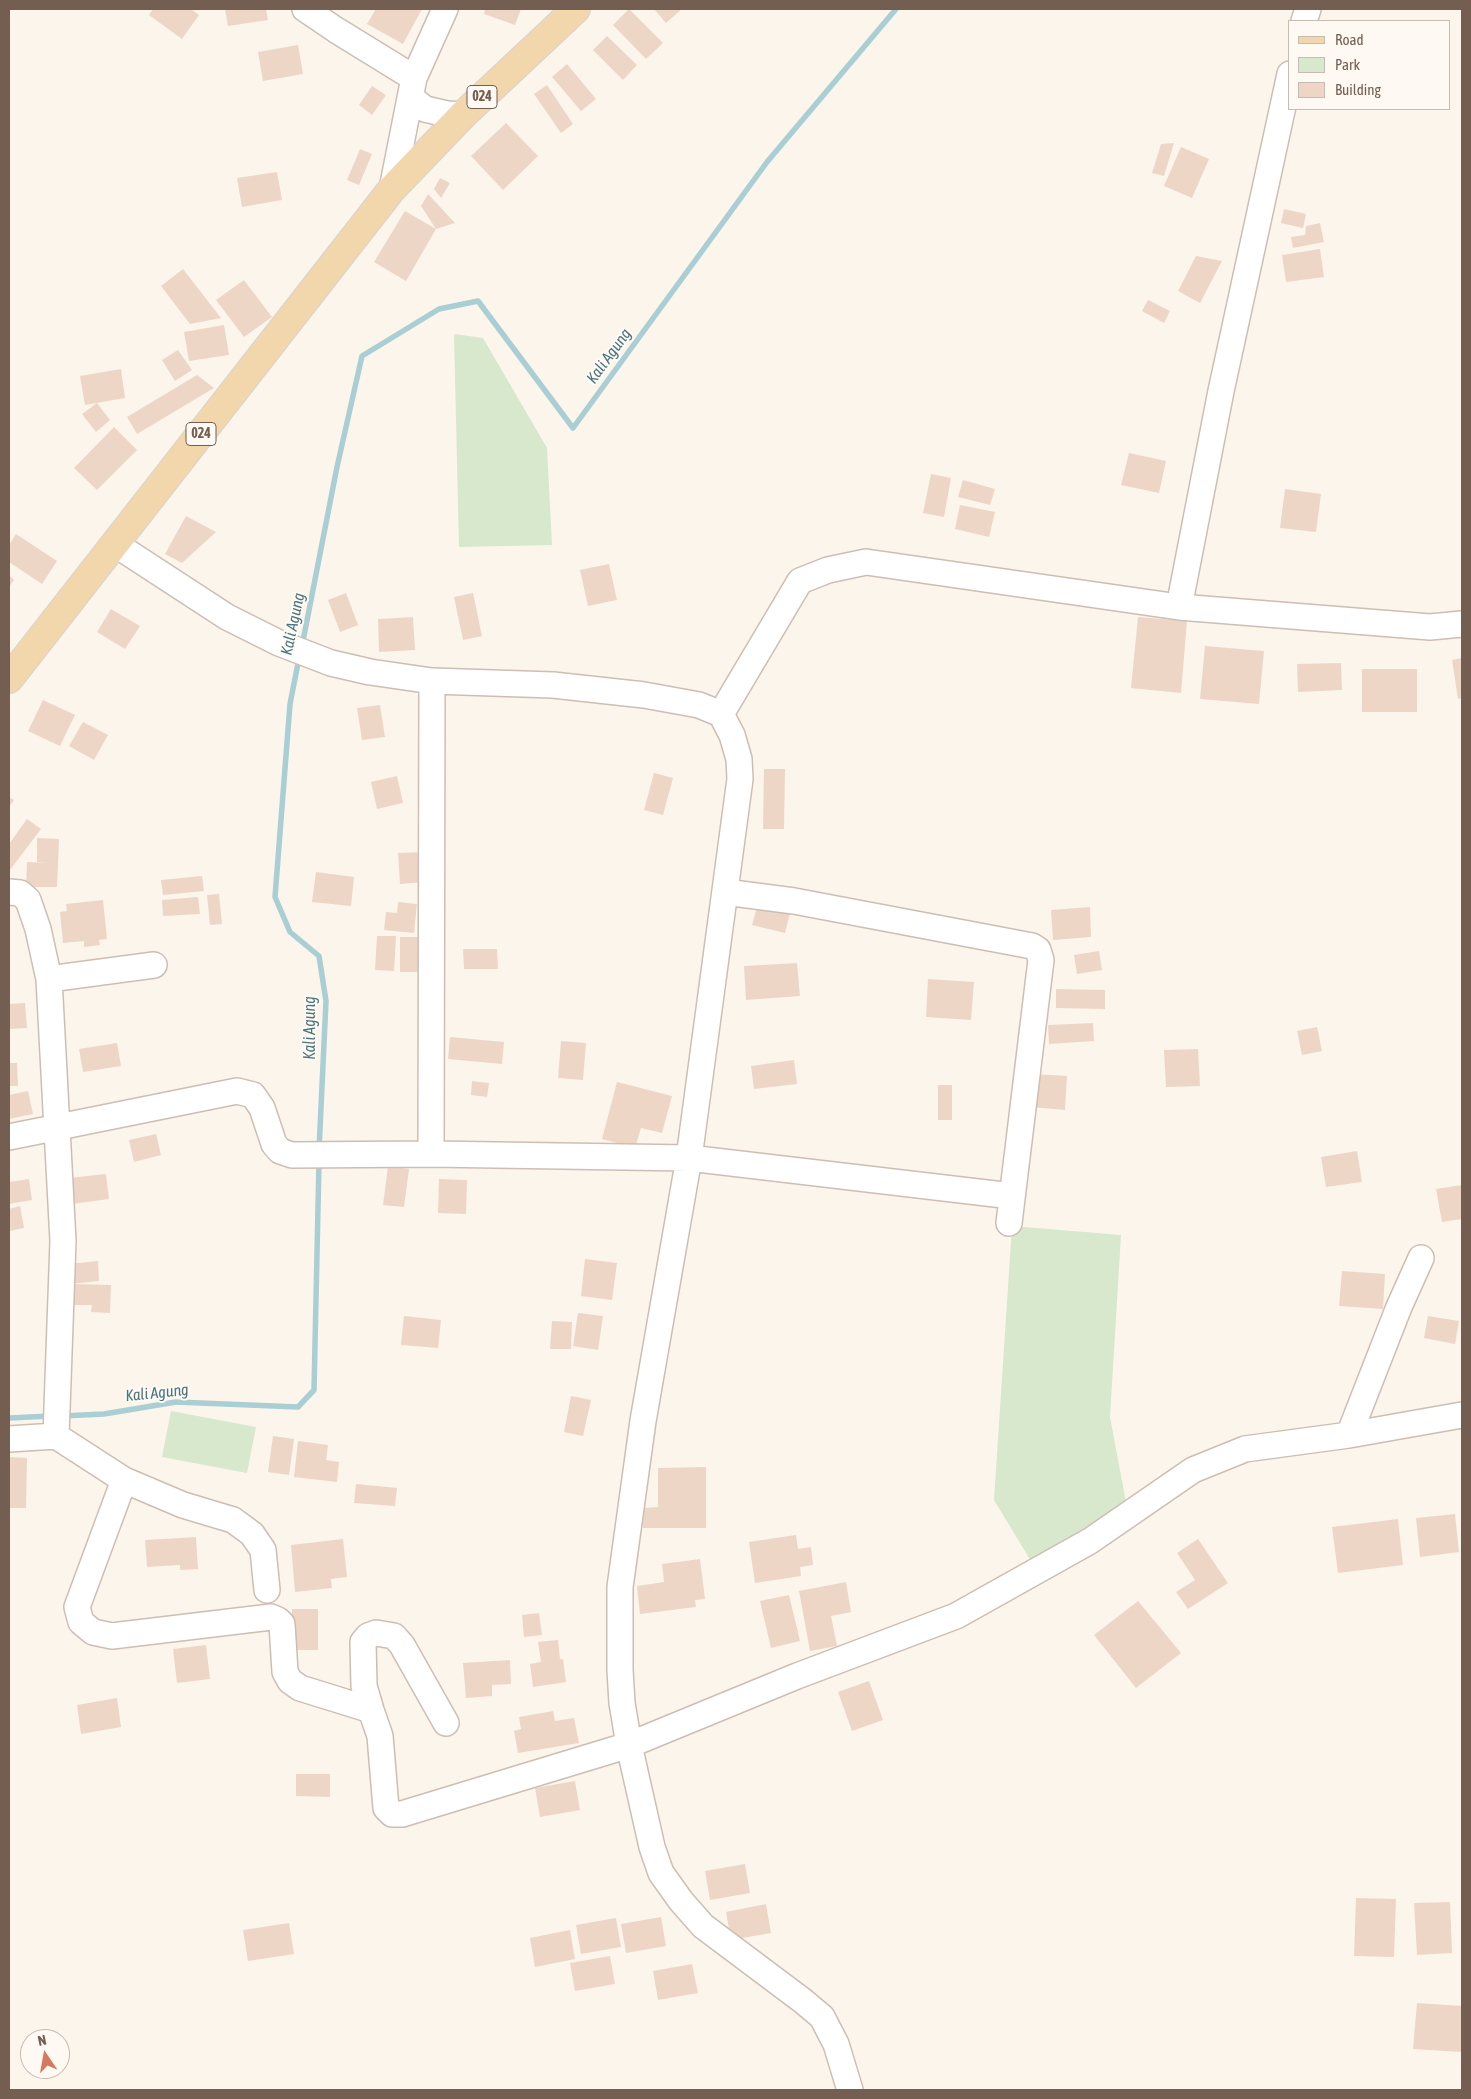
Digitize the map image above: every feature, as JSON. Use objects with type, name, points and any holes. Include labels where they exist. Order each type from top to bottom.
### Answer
[{"type":"main road","name":"024","points":[[9,679],[392,189],[463,115],[576,9]]},
{"type":"street","points":[[305,9],[336,30],[412,88],[430,110],[463,115]]},
{"type":"street","points":[[392,189],[412,88],[445,9]]},
{"type":"street","points":[[1179,607],[1221,391],[1288,83]]},
{"type":"street","points":[[115,544],[227,617],[288,647],[331,663],[370,672],[432,681],[554,685],[644,695],[699,705],[721,714],[732,735],[740,759],[740,779],[689,1158],[643,1421],[620,1587],[622,1703],[629,1745],[652,1847],[661,1873],[681,1901],[703,1926],[822,2017],[836,2044],[850,2090]]},
{"type":"street","points":[[721,714],[800,581],[828,570],[866,562],[1179,607],[1430,627],[1462,624]]},
{"type":"street","points":[[432,681],[432,1154]]},
{"type":"street","points":[[9,892],[20,893],[28,900],[38,929],[49,979],[63,1241],[56,1433]]},
{"type":"street","points":[[725,892],[794,902],[1032,946],[1038,950],[1041,960],[1009,1223]]},
{"type":"street","points":[[49,979],[154,965]]},
{"type":"street","points":[[9,1138],[237,1091],[253,1095],[262,1108],[274,1144],[280,1150],[292,1155],[432,1154],[689,1158],[1012,1196]]},
{"type":"street","points":[[1349,1435],[1399,1307],[1421,1258]]},
{"type":"street","points":[[446,1723],[402,1645],[394,1636],[376,1633],[368,1636],[363,1642],[362,1654],[364,1686],[380,1736],[386,1808],[392,1814],[402,1814],[629,1745],[797,1676],[956,1616],[1090,1541],[1193,1470],[1245,1449],[1349,1435],[1462,1415]]},
{"type":"street","points":[[9,1439],[56,1433],[124,1480],[183,1505],[234,1520],[252,1534],[263,1550],[267,1590]]},
{"type":"street","points":[[124,1480],[77,1607],[82,1622],[93,1632],[112,1636],[272,1617],[282,1624],[286,1672],[290,1681],[300,1688],[371,1710]]},
{"type":"green space","points":[[454,334],[483,338],[547,448],[552,545],[459,547]]},
{"type":"green space","points":[[1012,1226],[1121,1235],[1110,1417],[1126,1502],[1031,1561],[994,1500]]},
{"type":"green space","points":[[171,1411],[256,1427],[247,1473],[162,1457]]},
{"type":"building","points":[[153,9],[191,9],[199,15],[182,39],[149,15]]},
{"type":"building","points":[[225,9],[266,9],[268,20],[228,26]]},
{"type":"building","points":[[376,9],[422,9],[403,44],[367,24]]},
{"type":"building","points":[[485,9],[521,9],[515,25],[484,14]]},
{"type":"building","points":[[629,9],[663,43],[646,59],[613,25]]},
{"type":"building","points":[[654,9],[682,9],[666,23]]},
{"type":"building","points":[[607,36],[637,65],[623,80],[593,50]]},
{"type":"building","points":[[298,45],[303,74],[263,81],[258,52]]},
{"type":"building","points":[[567,64],[596,99],[581,111],[552,77]]},
{"type":"building","points":[[547,85],[573,124],[561,133],[534,94]]},
{"type":"building","points":[[372,86],[386,95],[372,115],[359,105]]},
{"type":"building","points":[[506,123],[538,156],[503,190],[471,156]]},
{"type":"building","points":[[1174,143],[1164,176],[1152,173],[1161,144]]},
{"type":"building","points":[[1181,147],[1209,159],[1192,198],[1164,186]]},
{"type":"building","points":[[360,149],[372,154],[359,185],[347,180]]},
{"type":"building","points":[[277,172],[282,200],[242,207],[237,178]]},
{"type":"building","points":[[440,178],[450,183],[441,198],[434,189]]},
{"type":"building","points":[[428,194],[455,223],[436,229],[421,206]]},
{"type":"building","points":[[1284,209],[1306,214],[1303,228],[1281,223]]},
{"type":"building","points":[[405,211],[436,229],[406,281],[374,262]]},
{"type":"building","points":[[1320,223],[1324,242],[1293,248],[1291,237],[1305,235],[1306,226]]},
{"type":"building","points":[[1320,249],[1324,277],[1286,282],[1282,255]]},
{"type":"building","points":[[1196,256],[1222,261],[1200,303],[1178,291]]},
{"type":"building","points":[[183,269],[221,318],[190,324],[161,286]]},
{"type":"building","points":[[244,280],[272,317],[244,337],[216,300]]},
{"type":"building","points":[[1148,300],[1170,311],[1164,323],[1142,311]]},
{"type":"building","points":[[224,325],[229,355],[189,361],[184,332]]},
{"type":"building","points":[[178,350],[192,370],[175,381],[162,360]]},
{"type":"building","points":[[121,369],[125,398],[85,405],[80,376]]},
{"type":"building","points":[[197,375],[214,388],[137,434],[127,417]]},
{"type":"building","points":[[97,403],[110,420],[96,432],[82,414]]},
{"type":"building","points":[[114,427],[137,450],[97,490],[74,468]]},
{"type":"building","points":[[1129,453],[1166,461],[1159,493],[1121,485]]},
{"type":"building","points":[[931,474],[951,478],[944,517],[923,513]]},
{"type":"building","points":[[963,480],[995,489],[990,505],[958,497]]},
{"type":"building","points":[[1285,489],[1321,494],[1316,532],[1280,528]]},
{"type":"building","points":[[960,505],[995,512],[989,537],[955,529]]},
{"type":"building","points":[[186,516],[216,532],[182,563],[165,554]]},
{"type":"building","points":[[16,534],[57,561],[42,584],[9,562],[9,545]]},
{"type":"building","points":[[609,564],[617,600],[588,606],[580,570]]},
{"type":"building","points":[[9,575],[14,580],[9,587]]},
{"type":"building","points":[[346,593],[358,625],[340,632],[328,600]]},
{"type":"building","points":[[473,593],[482,636],[463,640],[454,597]]},
{"type":"building","points":[[111,609],[140,626],[125,649],[97,632]]},
{"type":"building","points":[[413,617],[415,650],[379,652],[378,619]]},
{"type":"building","points":[[1138,617],[1187,621],[1181,693],[1131,688]]},
{"type":"building","points":[[1205,646],[1264,651],[1259,704],[1200,699]]},
{"type":"building","points":[[1462,658],[1462,698],[1458,699],[1452,660]]},
{"type":"building","points":[[1341,663],[1342,690],[1298,692],[1297,664]]},
{"type":"building","points":[[1362,669],[1417,669],[1417,712],[1362,712]]},
{"type":"building","points":[[43,700],[75,715],[60,746],[28,731]]},
{"type":"building","points":[[380,705],[385,737],[362,740],[357,708]]},
{"type":"building","points":[[83,722],[108,735],[94,760],[69,746]]},
{"type":"building","points":[[764,769],[785,769],[784,829],[763,829]]},
{"type":"building","points":[[654,773],[673,778],[663,815],[644,810]]},
{"type":"building","points":[[397,776],[403,803],[377,809],[371,782]]},
{"type":"building","points":[[9,797],[14,800],[9,807]]},
{"type":"building","points":[[27,819],[41,829],[10,870],[9,844]]},
{"type":"building","points":[[37,838],[59,839],[57,887],[26,887],[27,862],[48,863],[37,862]]},
{"type":"building","points":[[423,852],[425,882],[400,884],[398,853]]},
{"type":"building","points":[[316,872],[354,877],[351,906],[312,902]]},
{"type":"building","points":[[202,876],[204,891],[163,895],[161,880]]},
{"type":"building","points":[[219,894],[222,924],[210,925],[207,895]]},
{"type":"building","points":[[198,897],[200,914],[163,916],[162,900]]},
{"type":"building","points":[[760,897],[792,905],[785,933],[752,925]]},
{"type":"building","points":[[103,900],[107,939],[99,940],[100,945],[84,947],[84,941],[63,943],[60,912],[67,911],[66,904]]},
{"type":"building","points":[[398,902],[417,904],[414,933],[384,930],[386,912],[397,913]]},
{"type":"building","points":[[1090,907],[1091,937],[1053,940],[1051,910]]},
{"type":"building","points":[[377,936],[396,936],[394,971],[375,970]]},
{"type":"building","points":[[400,937],[419,937],[419,972],[400,972]]},
{"type":"building","points":[[463,949],[497,949],[498,969],[464,969]]},
{"type":"building","points":[[1099,951],[1102,970],[1077,974],[1074,955]]},
{"type":"building","points":[[797,963],[800,996],[746,1000],[744,966]]},
{"type":"building","points":[[928,979],[974,982],[971,1020],[926,1017]]},
{"type":"building","points":[[1056,989],[1105,990],[1105,1009],[1056,1008]]},
{"type":"building","points":[[25,1003],[27,1028],[9,1029],[9,1004]]},
{"type":"building","points":[[1093,1023],[1094,1041],[1049,1044],[1048,1025]]},
{"type":"building","points":[[1317,1027],[1322,1051],[1302,1055],[1297,1031]]},
{"type":"building","points":[[450,1037],[504,1042],[502,1064],[448,1059]]},
{"type":"building","points":[[561,1041],[586,1043],[583,1080],[558,1078]]},
{"type":"building","points":[[117,1043],[121,1066],[83,1072],[79,1049]]},
{"type":"building","points":[[1198,1049],[1200,1086],[1166,1087],[1164,1050]]},
{"type":"building","points":[[794,1060],[797,1084],[754,1089],[751,1066]]},
{"type":"building","points":[[9,1063],[17,1063],[18,1086],[9,1086]]},
{"type":"building","points":[[1033,1074],[1067,1076],[1065,1110],[1031,1107]]},
{"type":"building","points":[[472,1081],[489,1083],[487,1097],[471,1095]]},
{"type":"building","points":[[617,1082],[672,1096],[662,1133],[641,1128],[635,1148],[602,1139]]},
{"type":"building","points":[[938,1085],[952,1085],[952,1120],[938,1120]]},
{"type":"building","points":[[28,1091],[33,1114],[9,1119],[9,1095]]},
{"type":"building","points":[[156,1134],[161,1155],[134,1162],[129,1140]]},
{"type":"building","points":[[1357,1151],[1362,1182],[1326,1187],[1321,1157]]},
{"type":"building","points":[[388,1166],[409,1169],[404,1207],[383,1205]]},
{"type":"building","points":[[106,1174],[109,1199],[72,1204],[69,1178]]},
{"type":"building","points":[[29,1179],[32,1200],[9,1204],[9,1182]]},
{"type":"building","points":[[439,1179],[467,1180],[466,1214],[438,1213]]},
{"type":"building","points":[[1462,1185],[1462,1219],[1442,1222],[1436,1189]]},
{"type":"building","points":[[20,1206],[24,1228],[9,1231],[9,1209]]},
{"type":"building","points":[[585,1259],[617,1263],[612,1300],[581,1296]]},
{"type":"building","points":[[98,1261],[99,1281],[69,1284],[67,1264]]},
{"type":"building","points":[[1342,1271],[1385,1274],[1383,1309],[1339,1306]]},
{"type":"building","points":[[73,1284],[111,1285],[110,1313],[91,1312],[92,1305],[73,1305]]},
{"type":"building","points":[[578,1313],[603,1316],[598,1350],[573,1346]]},
{"type":"building","points":[[404,1316],[441,1320],[438,1348],[401,1345]]},
{"type":"building","points":[[1428,1316],[1459,1321],[1455,1344],[1424,1338]]},
{"type":"building","points":[[552,1321],[572,1322],[571,1349],[550,1349]]},
{"type":"building","points":[[571,1396],[591,1400],[583,1436],[564,1432]]},
{"type":"building","points":[[273,1436],[294,1439],[289,1475],[268,1472]]},
{"type":"building","points":[[298,1441],[328,1445],[326,1460],[339,1462],[337,1482],[294,1477]]},
{"type":"building","points":[[9,1457],[27,1458],[26,1508],[9,1508]]},
{"type":"building","points":[[706,1467],[706,1528],[643,1528],[643,1508],[658,1507],[658,1468]]},
{"type":"building","points":[[356,1484],[397,1488],[395,1506],[354,1503]]},
{"type":"building","points":[[1455,1514],[1459,1552],[1420,1557],[1416,1518]]},
{"type":"building","points":[[1398,1519],[1403,1565],[1338,1573],[1332,1527]]},
{"type":"building","points":[[796,1535],[798,1549],[811,1547],[813,1565],[800,1567],[801,1576],[755,1583],[749,1542]]},
{"type":"building","points":[[196,1537],[198,1569],[180,1570],[180,1565],[147,1567],[145,1540]]},
{"type":"building","points":[[343,1539],[347,1577],[331,1579],[332,1588],[295,1592],[291,1545]]},
{"type":"building","points":[[1198,1539],[1228,1583],[1188,1609],[1176,1592],[1195,1580],[1177,1553]]},
{"type":"building","points":[[700,1559],[705,1599],[695,1600],[696,1607],[640,1614],[637,1586],[664,1582],[662,1564]]},
{"type":"building","points":[[846,1582],[851,1612],[831,1616],[837,1646],[810,1651],[799,1591]]},
{"type":"building","points":[[789,1595],[800,1641],[771,1648],[760,1601]]},
{"type":"building","points":[[1138,1601],[1181,1653],[1136,1688],[1094,1635]]},
{"type":"building","points":[[292,1609],[318,1609],[318,1650],[292,1650]]},
{"type":"building","points":[[539,1613],[542,1635],[524,1637],[522,1615]]},
{"type":"building","points":[[558,1640],[560,1659],[563,1659],[566,1682],[533,1687],[530,1664],[541,1662],[538,1642]]},
{"type":"building","points":[[206,1645],[210,1679],[177,1683],[173,1649]]},
{"type":"building","points":[[510,1660],[511,1684],[492,1685],[492,1696],[466,1698],[463,1663]]},
{"type":"building","points":[[869,1681],[883,1720],[852,1731],[838,1692]]},
{"type":"building","points":[[117,1698],[121,1727],[81,1734],[77,1705]]},
{"type":"building","points":[[553,1711],[555,1721],[574,1718],[579,1743],[518,1753],[514,1731],[521,1729],[519,1717]]},
{"type":"building","points":[[296,1774],[330,1774],[330,1797],[296,1796]]},
{"type":"building","points":[[575,1781],[580,1810],[540,1817],[535,1788]]},
{"type":"building","points":[[745,1864],[750,1893],[710,1900],[705,1871]]},
{"type":"building","points":[[1356,1898],[1396,1899],[1394,1957],[1354,1956]]},
{"type":"building","points":[[1450,1902],[1452,1953],[1417,1955],[1414,1903]]},
{"type":"building","points":[[766,1904],[771,1933],[731,1940],[726,1912]]},
{"type":"building","points":[[661,1917],[666,1946],[626,1953],[621,1924]]},
{"type":"building","points":[[616,1918],[621,1947],[581,1954],[576,1925]]},
{"type":"building","points":[[289,1923],[294,1954],[248,1961],[243,1930]]},
{"type":"building","points":[[570,1930],[575,1959],[535,1967],[530,1938]]},
{"type":"building","points":[[610,1956],[615,1984],[575,1991],[570,1963]]},
{"type":"building","points":[[692,1964],[698,1993],[658,2000],[653,1971]]},
{"type":"building","points":[[1417,2003],[1462,2006],[1462,2052],[1413,2049]]},
{"type":"waterway","name":"Kali Agung","points":[[302,646],[337,467],[362,356],[439,309],[478,301],[573,428],[767,162],[896,9]]},
{"type":"waterway","name":"Kali Agung","points":[[299,658],[290,704],[275,897],[290,932],[319,956],[326,1001],[319,1150]]},
{"type":"waterway","name":"Kali Agung","points":[[62,1416],[104,1414],[176,1402],[298,1407],[314,1390],[319,1162]]},
{"type":"waterway","name":"Kali Agung","points":[[9,1418],[51,1416]]}]
